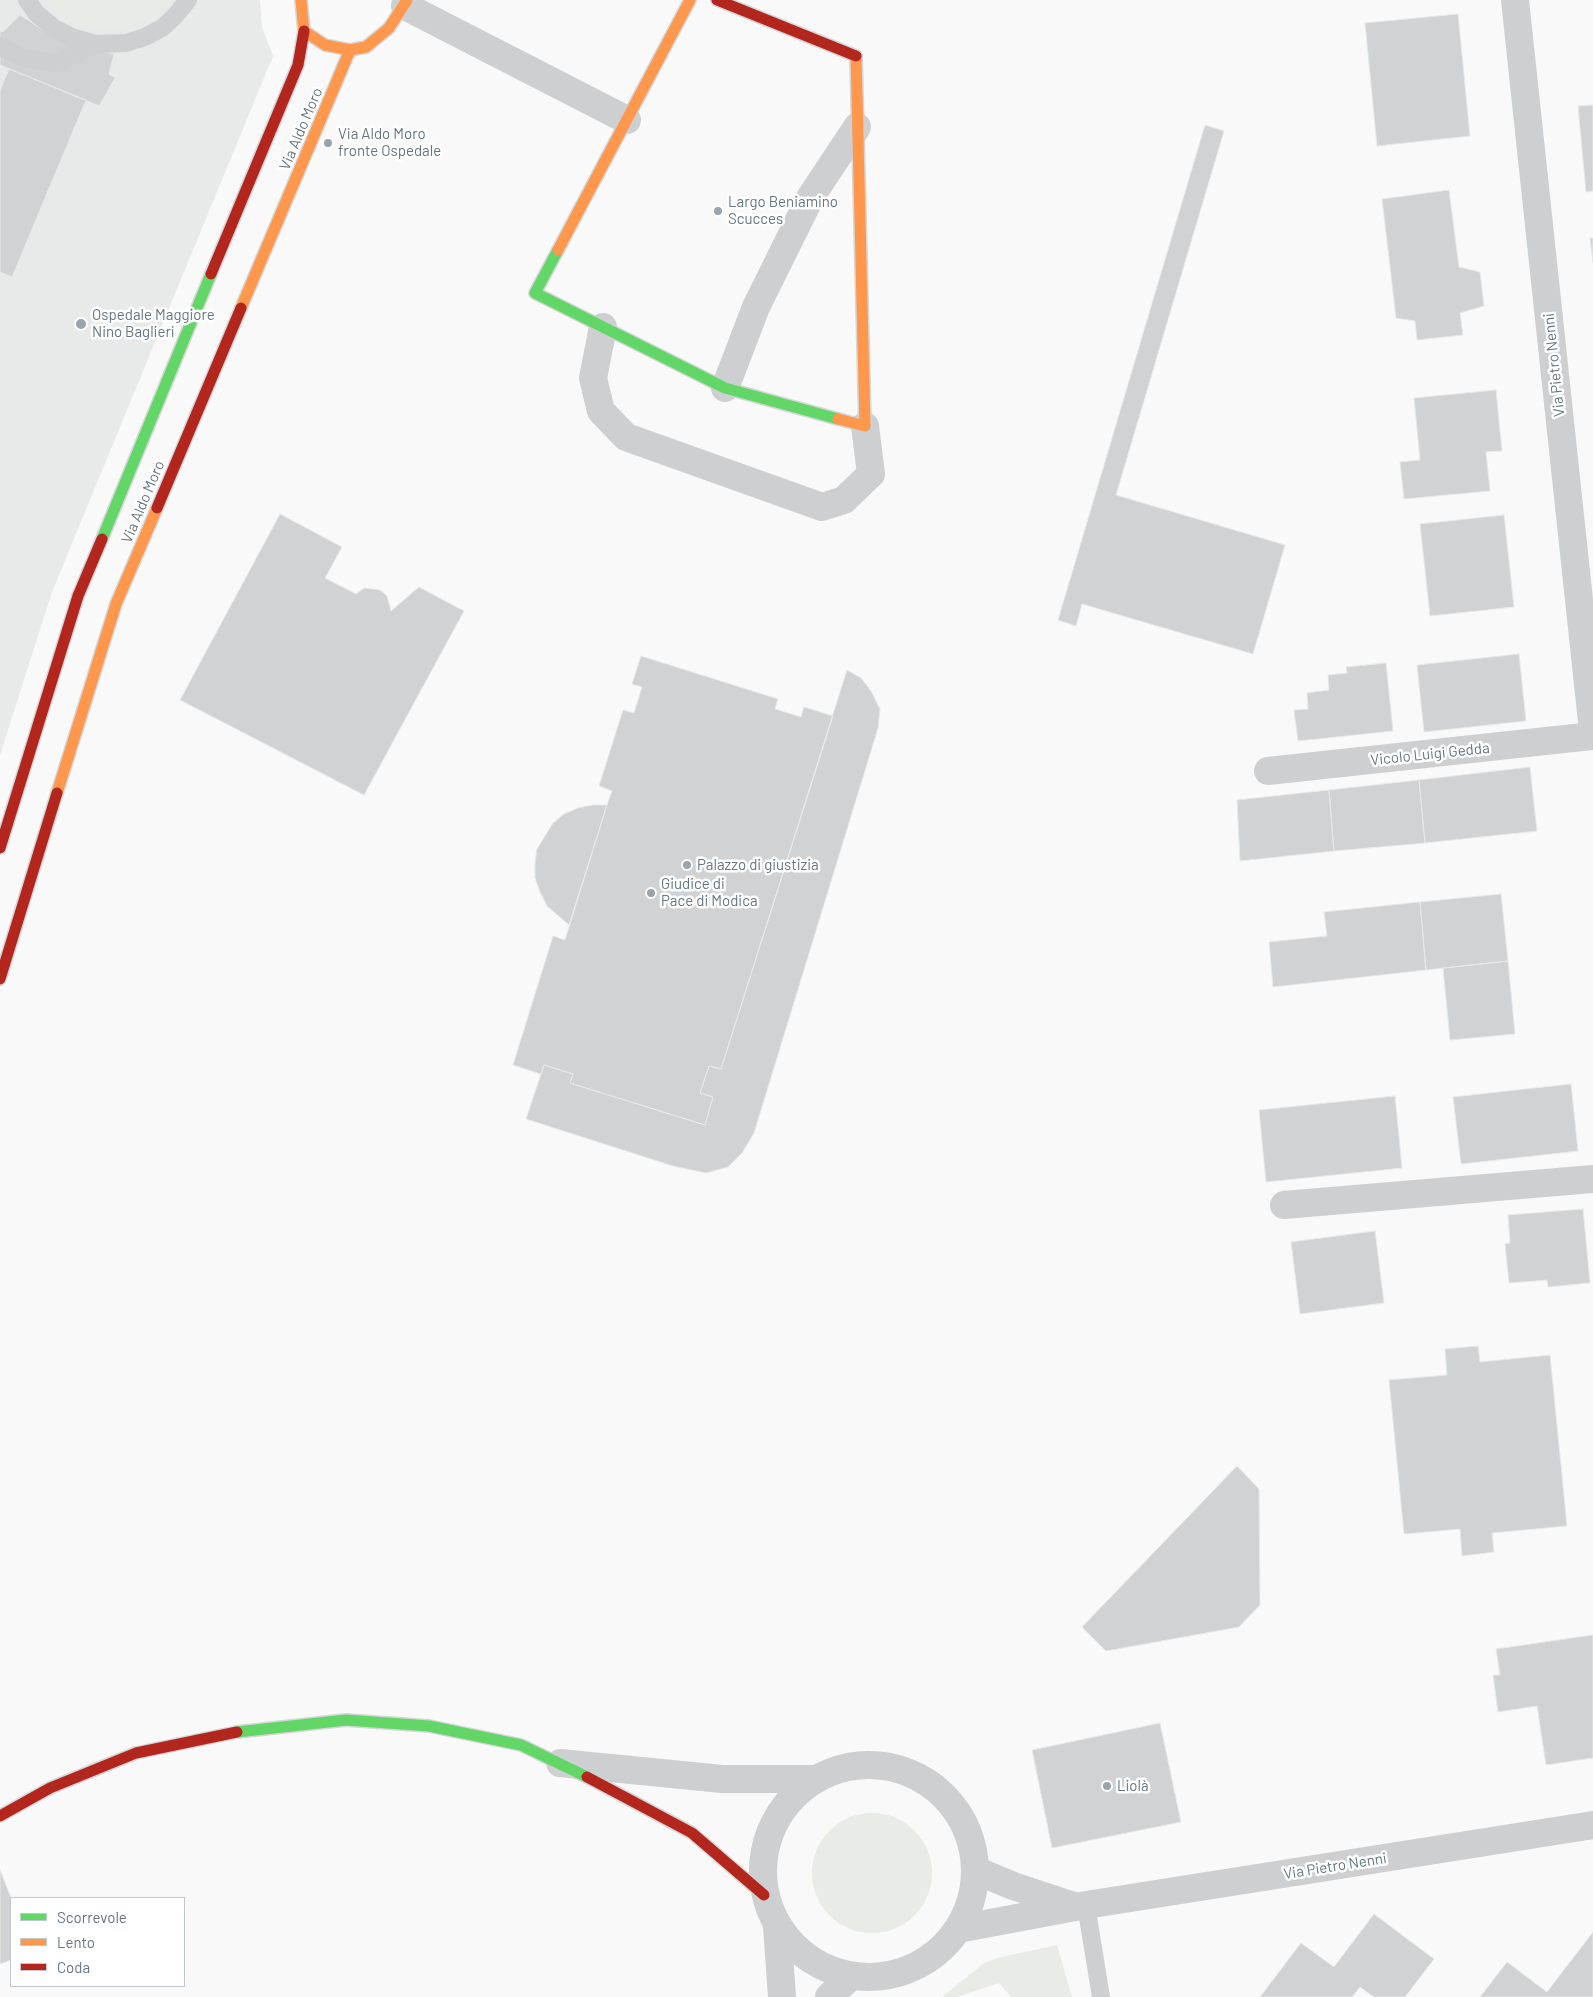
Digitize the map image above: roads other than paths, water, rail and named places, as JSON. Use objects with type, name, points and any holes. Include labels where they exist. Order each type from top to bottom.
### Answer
[{"type":"street","name":"Via Aldo Moro","points":[[0,848],[78,596],[298,65],[304,31],[301,0]]},
{"type":"street","points":[[690,0],[535,293],[725,388],[866,426]]},
{"type":"street","points":[[603,327],[593,378],[602,411],[626,437],[822,507],[844,500],[871,474],[866,426],[856,55],[717,0]]},
{"type":"street","name":"Via Pietro Nenni","points":[[1515,0],[1593,731]]},
{"type":"street","points":[[304,31],[325,45],[350,50],[366,47],[389,28],[406,3],[627,120]]},
{"type":"street","name":"Via Aldo Moro","points":[[0,980],[116,604],[350,50]]},
{"type":"street","points":[[725,388],[756,307],[806,206],[857,127]]},
{"type":"street","name":"Vicolo Luigi Gedda","points":[[1268,771],[1593,736]]},
{"type":"street","points":[[1284,1205],[1593,1179]]},
{"type":"street","points":[[0,1816],[50,1788],[136,1753],[218,1735],[346,1720],[429,1726],[520,1745],[560,1763],[692,1833],[764,1895]]},
{"type":"street","points":[[560,1763],[722,1778],[816,1778]]},
{"type":"street","points":[[877,1764],[908,1771],[935,1787],[956,1810],[971,1838],[976,1870],[971,1901],[958,1928],[930,1958],[892,1975],[851,1976],[822,1967],[796,1950],[777,1926],[764,1895],[762,1861],[771,1828],[789,1800],[816,1778],[845,1767],[877,1764]]},
{"type":"street","name":"Via Pietro Nenni","points":[[958,1928],[1082,1906],[1593,1825]]},
{"type":"street","points":[[976,1870],[1013,1886],[1082,1906]]},
{"type":"street","points":[[777,1926],[782,1997]]},
{"type":"street","points":[[829,1997],[851,1976]]},
{"type":"lane","points":[[27,0],[36,14],[54,28],[74,38],[96,44],[126,43],[145,37],[162,28],[188,0]]},
{"type":"lane","points":[[0,46],[21,57],[56,64],[96,44]]},
{"type":"lane","points":[[1082,1906],[1101,1997]]},
{"type":"place","name":"Via Aldo Moro fronte Ospedale","points":[[328,143]]},
{"type":"place","name":"Largo Beniamino Scucces","points":[[718,211]]},
{"type":"place","name":"Ospedale Maggiore Nino Baglieri","points":[[81,324]]},
{"type":"place","name":"Palazzo di giustizia","points":[[687,865]]},
{"type":"place","name":"Giudice di Pace di Modica","points":[[651,893]]},
{"type":"place","name":"Liolà","points":[[1107,1786]]}]
